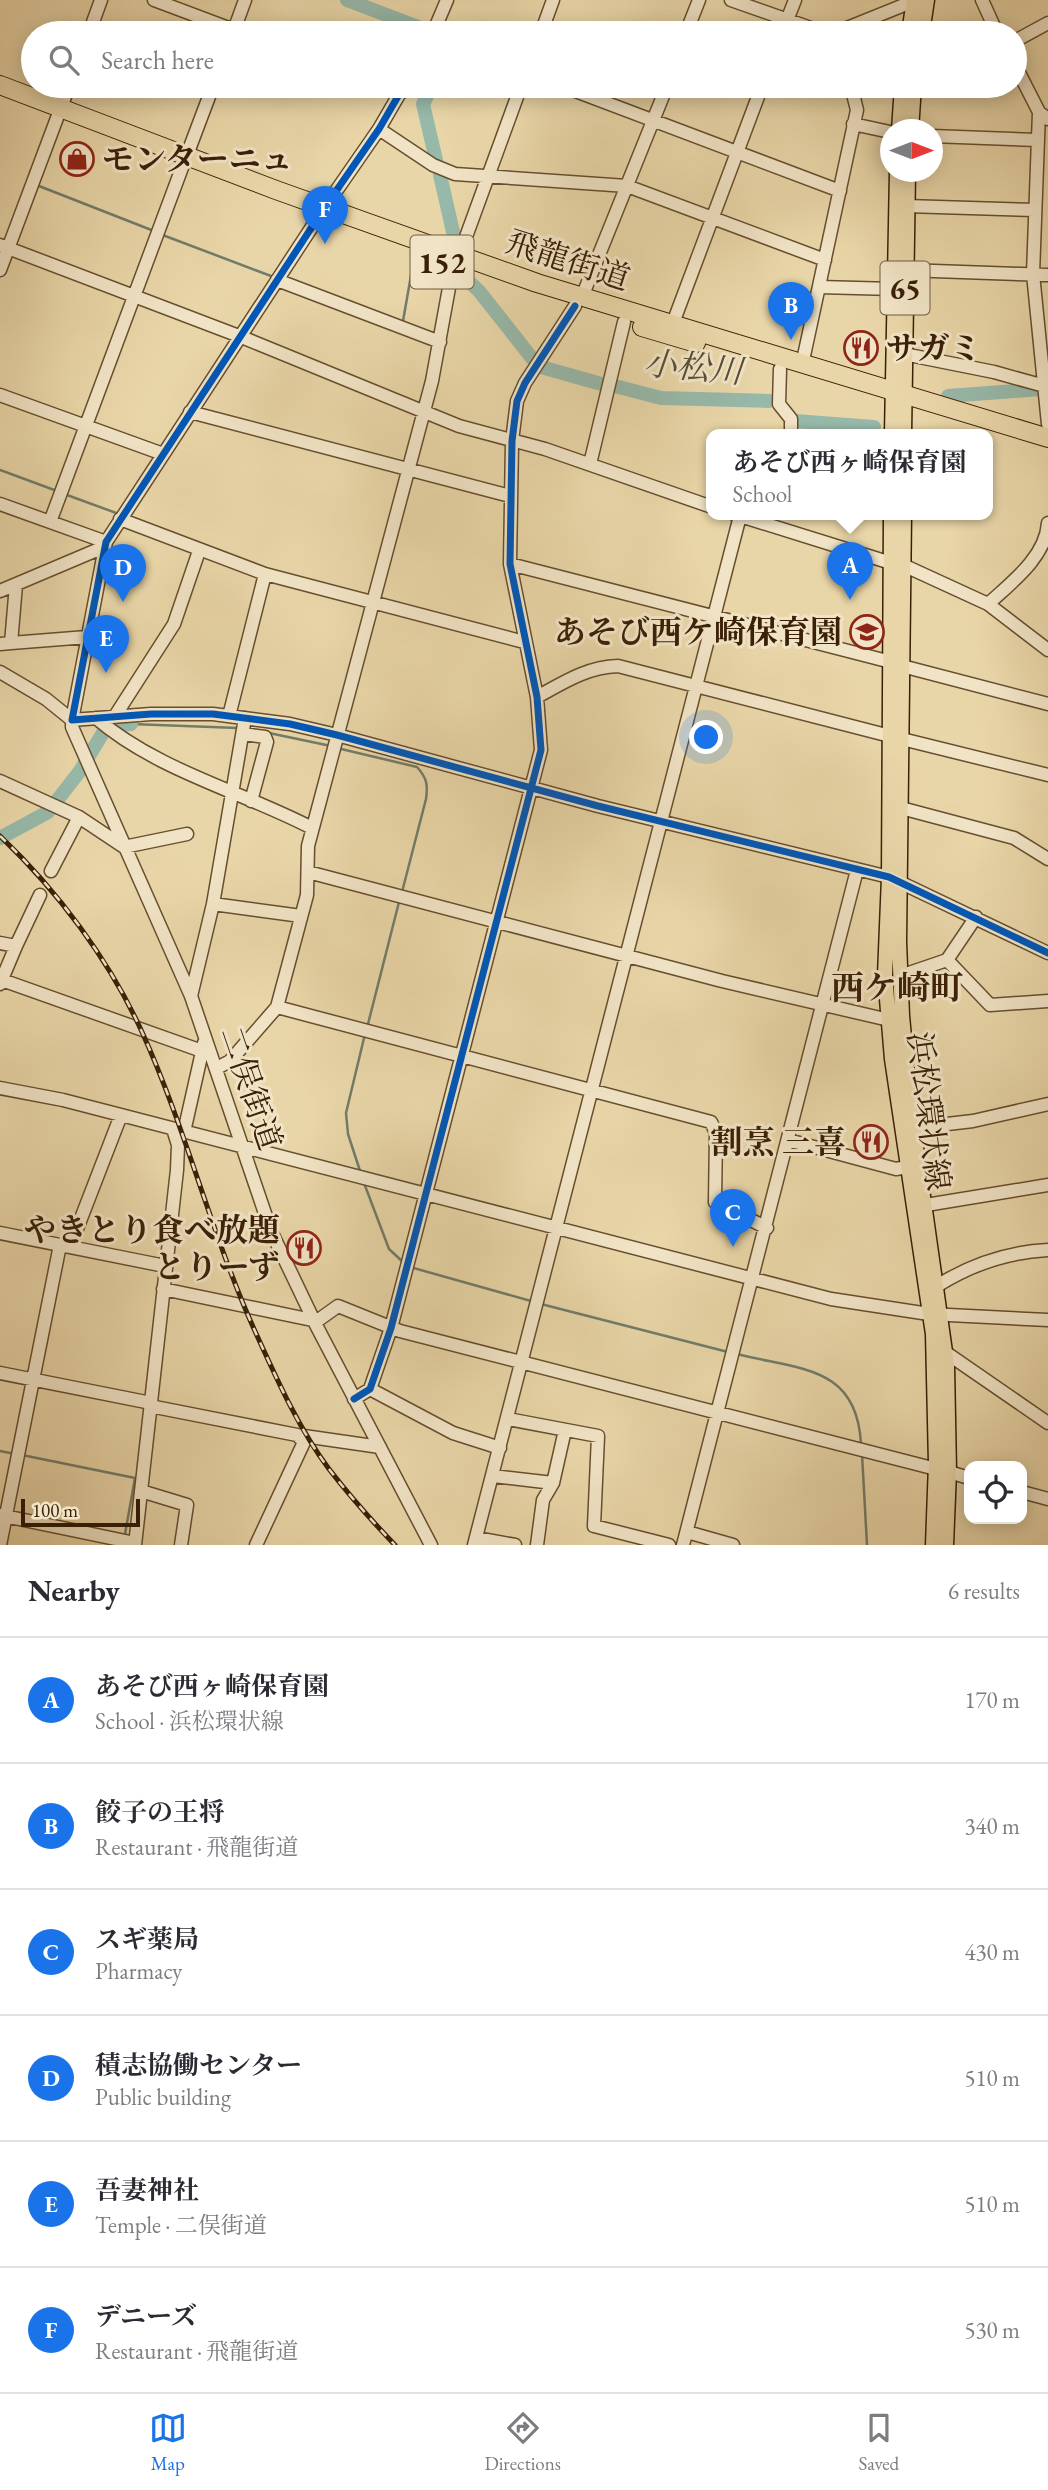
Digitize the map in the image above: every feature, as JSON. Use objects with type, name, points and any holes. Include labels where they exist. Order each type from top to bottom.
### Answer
[{"type":"highway","name":"飛龍街道","points":[[0,85],[21,96]]},
{"type":"highway","name":"飛龍街道","points":[[0,97],[58,114],[322,213],[579,302],[624,321],[780,369],[1048,438]]},
{"type":"highway","name":"飛龍街道","points":[[26,98],[58,114]]},
{"type":"highway","name":"飛龍街道","points":[[579,302],[673,323],[989,429]]},
{"type":"highway","name":"飛龍街道","points":[[993,430],[1048,449]]},
{"type":"main road","points":[[911,21],[914,0]]},
{"type":"main road","points":[[924,21],[927,0]]},
{"type":"main road","points":[[900,119],[901,98]]},
{"type":"main road","points":[[912,119],[913,98]]},
{"type":"main road","name":"65","points":[[897,182],[894,289],[898,398],[903,429]]},
{"type":"main road","name":"65","points":[[893,429],[904,354],[907,182]]},
{"type":"main road","name":"浜松環状線","points":[[892,520],[897,564],[896,880],[914,1128],[937,1286],[935,1361],[945,1544]]},
{"type":"main road","name":"浜松環状線","points":[[897,564],[903,520]]},
{"type":"main road","name":"浜松環状線","points":[[896,737],[901,808],[886,975],[907,1167],[945,1353],[950,1415],[943,1471]]},
{"type":"street","points":[[93,21],[101,0]]},
{"type":"street","points":[[154,0],[208,21]]},
{"type":"street","points":[[239,21],[245,0]]},
{"type":"street","points":[[438,21],[447,0]]},
{"type":"street","points":[[545,21],[553,0]]},
{"type":"street","points":[[691,21],[699,0]]},
{"type":"street","points":[[731,0],[772,21]]},
{"type":"street","points":[[786,21],[795,0]]},
{"type":"street","points":[[863,21],[914,0]]},
{"type":"street","points":[[982,0],[992,21]]},
{"type":"street","points":[[1027,34],[1048,23]]},
{"type":"street","points":[[1027,87],[1041,111]]},
{"type":"street","points":[[1048,97],[1041,111],[1037,140],[1033,274],[1048,424]]},
{"type":"street","points":[[0,270],[4,247],[64,98]]},
{"type":"street","points":[[50,522],[208,98]]},
{"type":"street","points":[[312,828],[275,808],[231,794],[103,724],[72,720],[105,544],[398,98]]},
{"type":"street","points":[[217,1069],[230,1061],[277,1007],[307,895],[308,846],[312,828],[440,342],[456,261],[517,98]]},
{"type":"street","points":[[594,98],[840,191]]},
{"type":"street","points":[[354,1399],[370,1389],[390,1328],[541,750],[537,697],[510,564],[512,441],[517,401],[525,383],[579,302],[662,98]]},
{"type":"street","points":[[673,323],[757,98]]},
{"type":"street","points":[[802,365],[857,110],[854,98]]},
{"type":"street","points":[[853,124],[880,130]]},
{"type":"street","points":[[379,129],[433,165],[455,174],[628,186],[825,260]]},
{"type":"street","points":[[943,136],[1037,140]]},
{"type":"street","points":[[906,206],[1035,210]]},
{"type":"street","points":[[4,247],[239,336],[422,412],[485,435],[590,464],[706,505]]},
{"type":"street","points":[[906,270],[1048,275]]},
{"type":"street","points":[[277,280],[440,342]]},
{"type":"street","points":[[819,287],[894,289]]},
{"type":"street","points":[[590,464],[624,321]]},
{"type":"street","points":[[904,354],[994,372],[1046,386]]},
{"type":"street","points":[[780,369],[779,404],[791,419],[791,429]]},
{"type":"street","points":[[0,395],[163,454]]},
{"type":"street","points":[[190,412],[510,496]]},
{"type":"street","points":[[0,504],[105,544]]},
{"type":"street","points":[[123,516],[199,551],[265,574],[524,642]]},
{"type":"street","points":[[515,1545],[475,1541],[695,686],[741,520]]},
{"type":"street","points":[[755,520],[897,564],[988,604],[1048,650]]},
{"type":"street","points":[[988,604],[1046,546],[1048,523]]},
{"type":"street","points":[[0,591],[105,544]]},
{"type":"street","points":[[103,724],[116,716],[174,624],[199,551]]},
{"type":"street","points":[[510,564],[1048,705]]},
{"type":"street","points":[[229,716],[265,574]]},
{"type":"street","points":[[16,585],[5,643],[87,637]]},
{"type":"street","points":[[537,697],[599,666],[618,666],[1048,775]]},
{"type":"street","name":"二俣街道","points":[[0,672],[46,699],[72,720],[72,728],[85,752],[191,996],[204,1045],[217,1069],[271,1231],[426,1542]]},
{"type":"street","points":[[116,716],[229,716],[265,737],[267,742],[251,801]]},
{"type":"street","points":[[244,727],[334,743],[531,788],[896,880],[1048,953]]},
{"type":"street","points":[[191,996],[213,905],[244,727]]},
{"type":"street","points":[[0,781],[79,817],[124,847],[187,834]]},
{"type":"street","points":[[901,808],[1014,838],[1048,859]]},
{"type":"street","points":[[51,871],[79,817]]},
{"type":"street","points":[[683,1545],[857,870]]},
{"type":"street","points":[[308,872],[822,1006],[889,1020]]},
{"type":"street","points":[[3,1516],[135,1544],[177,1170],[179,1131],[204,1045],[1,982],[40,895]]},
{"type":"street","points":[[213,905],[301,916]]},
{"type":"street","points":[[901,976],[947,960],[976,917]]},
{"type":"street","points":[[0,943],[16,946]]},
{"type":"street","points":[[947,960],[990,1004],[1048,1002]]},
{"type":"street","points":[[277,1007],[710,1122],[716,1133],[715,1202],[767,1227]]},
{"type":"street","points":[[0,1088],[121,1115],[831,1299],[936,1315],[1048,1320]]},
{"type":"street","points":[[914,1128],[973,1121],[1048,1104]]},
{"type":"street","points":[[0,1545],[3,1516],[65,1246],[121,1115]]},
{"type":"street","points":[[788,1140],[896,1169],[907,1167]]},
{"type":"street","points":[[926,1205],[1048,1185]]},
{"type":"street","points":[[0,1233],[165,1266]]},
{"type":"street","points":[[937,1286],[956,1274],[1001,1258],[1048,1250]]},
{"type":"street","points":[[163,1289],[317,1321],[338,1306],[390,1328],[964,1477]]},
{"type":"street","points":[[945,1353],[1048,1423]]},
{"type":"street","points":[[0,1373],[297,1435],[380,1447]]},
{"type":"street","points":[[370,1389],[453,1433],[500,1448]]},
{"type":"street","points":[[508,1419],[598,1436],[594,1526],[669,1545]]},
{"type":"street","points":[[537,1545],[543,1500],[553,1483],[565,1430]]},
{"type":"street","points":[[256,1545],[304,1443],[297,1435]]},
{"type":"street","points":[[493,1476],[553,1483]]},
{"type":"street","points":[[141,1492],[187,1505],[181,1545]]},
{"type":"street","points":[[1027,1493],[1048,1499]]},
{"type":"street","points":[[687,1532],[732,1545]]},
{"type":"waterway","name":"小松川","points":[[347,0],[402,21]]},
{"type":"waterway","name":"小松川","points":[[426,98],[423,104],[436,160]]},
{"type":"waterway","name":"小松川","points":[[440,175],[456,245]]},
{"type":"waterway","points":[[39,186],[154,231]]},
{"type":"waterway","points":[[160,234],[271,276]]},
{"type":"waterway","points":[[403,321],[413,264],[446,275]]},
{"type":"waterway","name":"小松川","points":[[462,275],[479,291],[535,362]]},
{"type":"waterway","name":"小松川","points":[[541,367],[605,385]]},
{"type":"waterway","name":"小松川","points":[[611,385],[661,398],[769,401]]},
{"type":"waterway","name":"小松川","points":[[948,396],[1041,389]]},
{"type":"waterway","name":"小松川","points":[[795,421],[874,427]]},
{"type":"waterway","points":[[0,470],[57,491]]},
{"type":"waterway","points":[[67,495],[119,514]]},
{"type":"waterway","points":[[131,724],[238,728]]},
{"type":"waterway","points":[[0,838],[48,812],[80,771],[107,726],[131,724]]},
{"type":"waterway","points":[[269,733],[331,746]]},
{"type":"waterway","points":[[337,748],[417,767],[425,778],[426,799],[402,892]]},
{"type":"waterway","points":[[367,1028],[399,902]]},
{"type":"waterway","points":[[361,1174],[348,1134],[346,1113],[365,1034]]},
{"type":"waterway","points":[[364,1183],[389,1249],[404,1263]]},
{"type":"waterway","points":[[410,1267],[531,1301]]},
{"type":"waterway","points":[[541,1304],[728,1352]]},
{"type":"waterway","points":[[737,1354],[802,1369],[821,1375],[836,1385],[849,1399],[857,1418],[861,1444]]},
{"type":"waterway","points":[[0,1451],[15,1454]]},
{"type":"waterway","points":[[862,1454],[867,1545]]},
{"type":"waterway","points":[[22,1455],[135,1478],[125,1534]]},
{"type":"railway","points":[[0,836],[62,903],[98,953],[129,1005],[158,1069],[239,1293],[279,1383],[297,1419],[329,1469],[395,1545]]},
{"type":"cycle path","points":[[397,98],[106,542],[72,720],[151,714],[213,714],[290,724],[337,735],[598,806],[889,877],[1048,953]]},
{"type":"cycle path","points":[[354,1399],[370,1389],[391,1328],[541,750],[537,697],[510,564],[512,441],[517,401],[525,383],[575,306]]},
{"type":"place","name":"モンターニュ","points":[[77,159]]},
{"type":"place","name":"デニーズ","points":[[325,244]]},
{"type":"place","name":"餃子の王将","points":[[791,340]]},
{"type":"place","name":"サガミ","points":[[861,348]]},
{"type":"place","name":"あそび西ヶ崎保育園","points":[[850,600]]},
{"type":"place","name":"積志協働センター","points":[[123,602]]},
{"type":"place","name":"あそび西ケ崎保育園","points":[[867,632]]},
{"type":"place","name":"吾妻神社","points":[[106,673]]},
{"type":"place","name":"割烹 三喜","points":[[871,1142]]},
{"type":"place","name":"スギ薬局","points":[[733,1247]]},
{"type":"place","name":"やきとり食べ放題 とりーず","points":[[304,1248]]},
{"type":"district","name":"西ケ崎町","points":[[897,987]]}]
